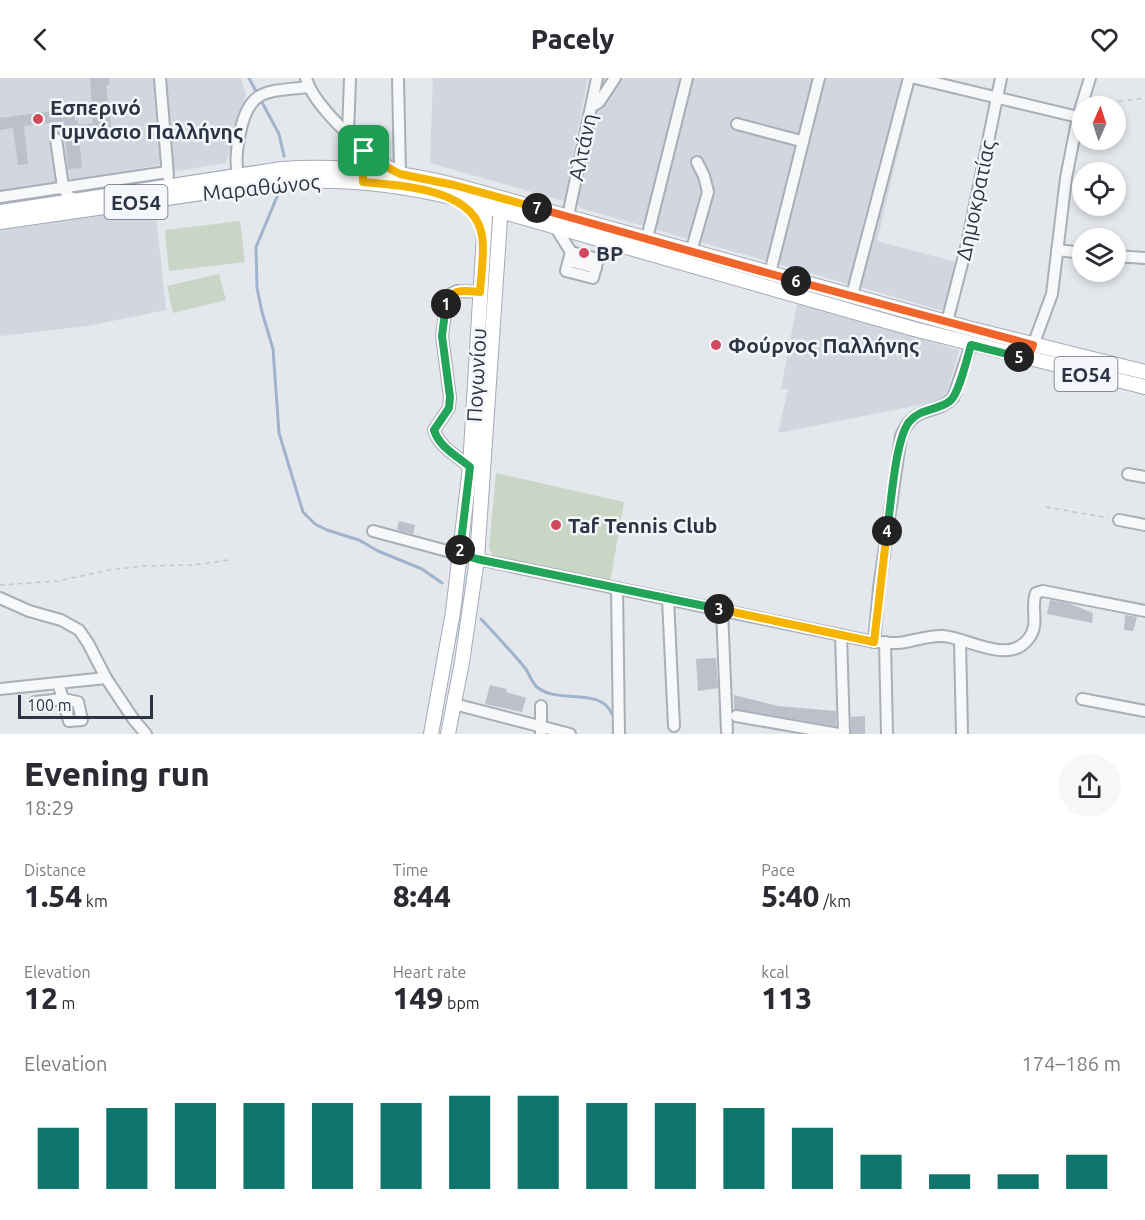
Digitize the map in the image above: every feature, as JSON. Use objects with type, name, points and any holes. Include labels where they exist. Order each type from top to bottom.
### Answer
[{"type":"main road","points":[[364,151],[381,164],[400,174]]},
{"type":"main road","name":"Μαραθώνος","points":[[0,212],[238,175],[301,168],[358,175],[451,198],[485,200]]},
{"type":"main road","name":"Μαραθώνος","points":[[0,222],[272,183],[358,175],[400,174],[426,178],[501,205],[568,216],[947,322],[1145,372]]},
{"type":"main road","points":[[451,198],[462,202],[472,212],[483,236]]},
{"type":"main road","name":"Πογωνίου","points":[[432,734],[448,643],[470,467],[485,200]]},
{"type":"main road","name":"Μαραθώνος","points":[[501,205],[527,219],[556,228],[971,345],[1145,387]]},
{"type":"main road","name":"Πογωνίου","points":[[448,734],[477,559],[501,205]]},
{"type":"main road","points":[[498,244],[507,226],[527,219]]},
{"type":"street","points":[[160,78],[170,186]]},
{"type":"street","points":[[350,78],[351,137],[358,175]]},
{"type":"street","points":[[398,78],[400,174]]},
{"type":"street","name":"Αλτάνη","points":[[568,216],[597,78]]},
{"type":"street","points":[[591,107],[599,102],[615,78]]},
{"type":"street","points":[[647,238],[687,78]]},
{"type":"street","points":[[770,273],[801,141],[819,78]]},
{"type":"street","points":[[852,295],[909,78]]},
{"type":"street","points":[[915,78],[1072,116]]},
{"type":"street","name":"Δημοκρατίας","points":[[947,322],[967,244],[1001,78]]},
{"type":"street","points":[[1085,96],[1090,78]]},
{"type":"street","points":[[238,175],[236,161],[242,127],[249,105],[258,97],[307,83],[364,151],[358,175]]},
{"type":"street","points":[[737,124],[801,141]]},
{"type":"street","points":[[56,139],[66,195],[80,200]]},
{"type":"street","points":[[1028,359],[1052,294],[1066,178],[1072,148]]},
{"type":"street","points":[[691,252],[708,192],[697,162]]},
{"type":"street","points":[[0,196],[167,172]]},
{"type":"street","points":[[556,228],[570,257],[566,271],[593,278],[597,264],[621,246]]},
{"type":"street","points":[[1057,250],[1072,252]]},
{"type":"street","points":[[570,257],[597,264]]},
{"type":"street","points":[[1126,257],[1145,258]]},
{"type":"street","points":[[470,467],[436,439],[434,430],[449,408],[450,390],[442,336],[447,300],[457,291],[480,292]]},
{"type":"street","points":[[887,734],[879,642],[879,588],[901,436],[915,416],[946,404],[953,398],[971,345]]},
{"type":"street","points":[[1128,474],[1145,477]]},
{"type":"street","points":[[1119,520],[1145,525]]},
{"type":"street","points":[[373,531],[477,559],[879,642],[897,643],[936,636],[1003,651],[1022,646],[1034,630],[1034,598],[1039,591],[1048,590],[1145,611]]},
{"type":"street","points":[[616,588],[619,734]]},
{"type":"street","points":[[0,598],[75,627],[88,643],[106,678],[146,734]]},
{"type":"street","points":[[668,599],[674,726]]},
{"type":"street","points":[[722,610],[727,731]]},
{"type":"street","points":[[841,635],[844,734]]},
{"type":"street","points":[[960,640],[962,734]]},
{"type":"street","points":[[0,689],[106,678]]},
{"type":"street","points":[[35,702],[63,699],[58,683]]},
{"type":"street","points":[[1082,699],[1145,711]]},
{"type":"street","points":[[454,704],[541,731],[570,734]]},
{"type":"street","points":[[541,705],[541,731]]},
{"type":"street","points":[[736,716],[839,734]]},
{"type":"path","points":[[1126,101],[1145,98]]},
{"type":"path","points":[[1046,507],[1119,520]]},
{"type":"path","points":[[0,585],[58,580],[143,566],[195,565],[228,560]]},
{"type":"shaded area","points":[[0,78],[154,78],[161,165],[0,191]]},
{"type":"shaded area","points":[[162,78],[241,78],[246,95],[226,163],[172,172]]},
{"type":"shaded area","points":[[433,78],[588,78],[564,201],[430,163]]},
{"type":"shaded area","points":[[598,78],[916,78],[877,241],[956,262],[944,311],[580,208],[574,195]]},
{"type":"shaded area","points":[[155,205],[166,310],[88,326],[0,336],[0,229]]},
{"type":"shaded area","points":[[797,304],[959,350],[946,396],[939,401],[778,433],[788,389],[781,389]]},
{"type":"green space","points":[[240,221],[245,262],[169,271],[165,230]]},
{"type":"green space","points":[[219,274],[226,300],[173,313],[167,286]]},
{"type":"green space","name":"Taf Tennis Club","points":[[496,473],[624,502],[610,583],[494,558],[489,548]]},
{"type":"building","points":[[90,78],[109,78],[109,85],[106,85],[112,134],[79,136],[82,168],[68,169],[64,121],[24,126],[28,164],[18,165],[13,128],[0,130],[0,118],[74,108],[75,121],[78,120],[78,125],[93,123]]},
{"type":"building","points":[[399,521],[415,525],[413,534],[397,530]]},
{"type":"building","points":[[1050,600],[1068,603],[1093,613],[1092,623],[1047,614]]},
{"type":"building","points":[[1125,615],[1137,617],[1133,631],[1124,630]]},
{"type":"building","points":[[716,658],[718,688],[698,691],[696,659]]},
{"type":"building","points":[[490,685],[507,689],[506,692],[526,698],[522,712],[485,704]]},
{"type":"building","points":[[734,695],[778,706],[836,711],[836,726],[734,709]]},
{"type":"building","points":[[865,716],[865,734],[851,734],[851,717]]},
{"type":"waterway","points":[[249,78],[279,134],[284,156]]},
{"type":"waterway","points":[[279,192],[256,247],[257,288],[273,349],[279,433],[303,512],[315,524],[359,540],[378,551],[422,569],[442,583]]},
{"type":"waterway","points":[[481,619],[525,668],[537,687],[556,695],[598,700],[612,714]]},
{"type":"place","name":"Εσπερινό Γυμνάσιο Παλλήνης","points":[[38,119]]},
{"type":"place","name":"BP","points":[[584,253]]},
{"type":"place","name":"Φούρνος Παλλήνης","points":[[716,345]]},
{"type":"place","name":"Taf Tennis Club","points":[[556,525]]},
{"type":"route","points":[[364,151],[381,164],[400,174],[454,185],[1033,345],[1028,359],[971,345],[953,398],[946,404],[915,416],[903,432],[899,446],[879,588],[874,642],[460,554],[470,467],[436,439],[434,430],[449,408],[449,384],[442,336],[447,300],[457,291],[480,292],[483,236],[477,219],[462,202],[400,186],[363,182],[364,151]]}]
